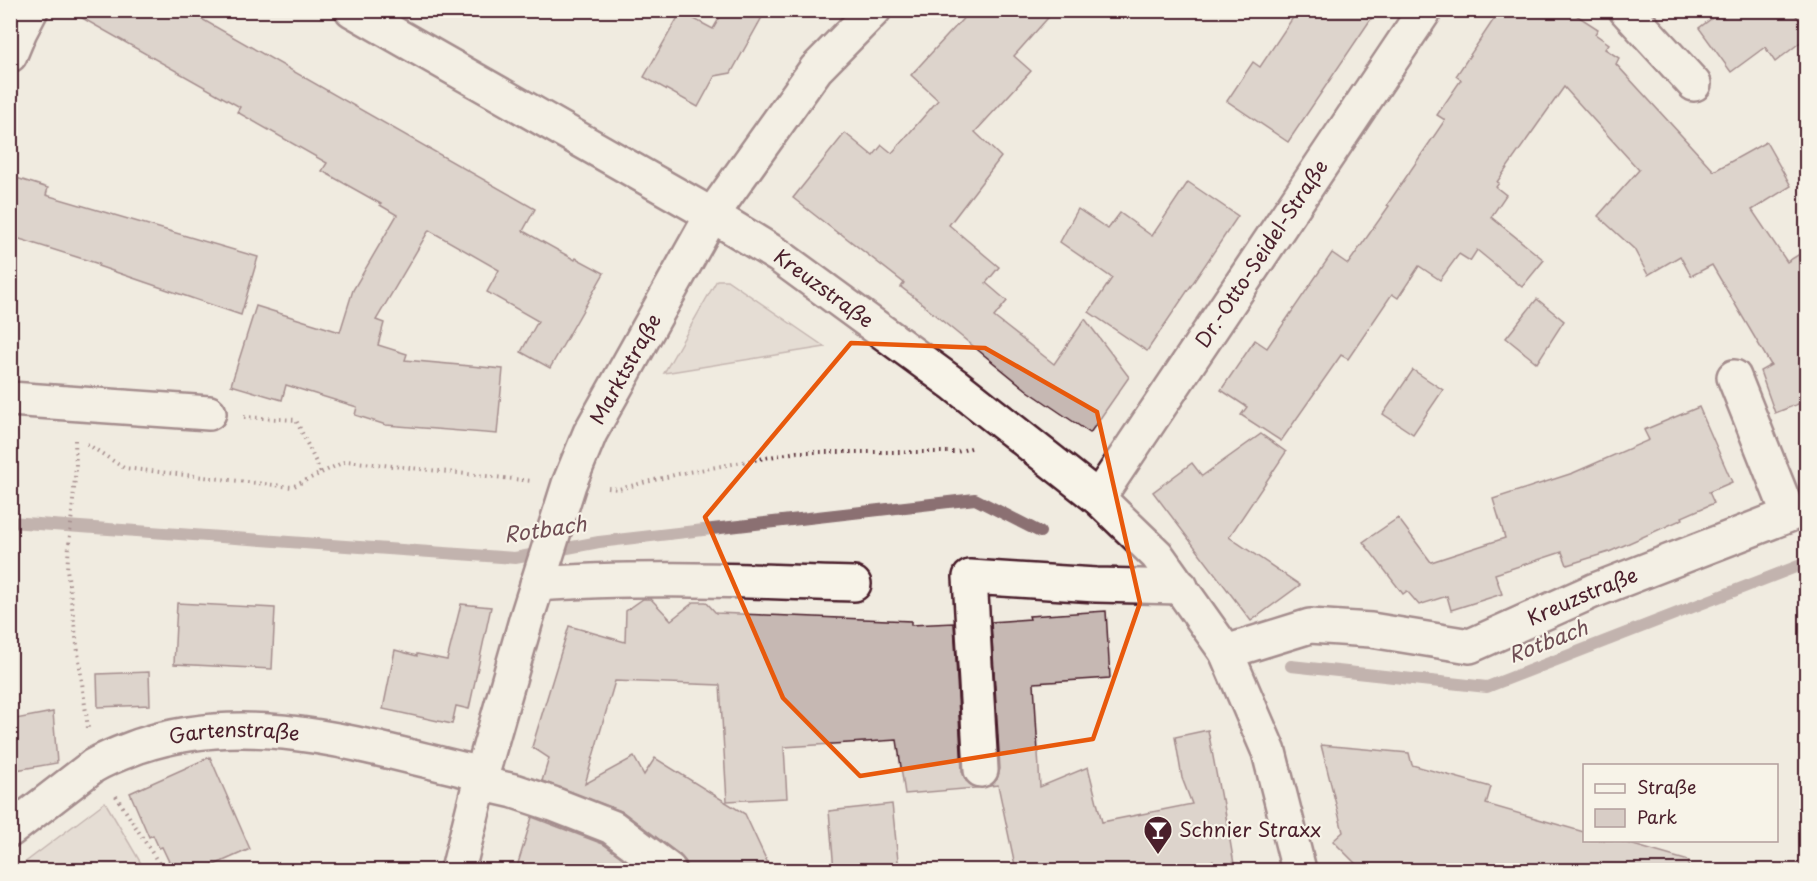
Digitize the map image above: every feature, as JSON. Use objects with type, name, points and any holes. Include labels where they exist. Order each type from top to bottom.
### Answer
[{"type":"street","points":[[10,55],[31,10]]},
{"type":"street","name":"Kreuzstraße","points":[[352,10],[780,256],[955,385],[1098,498],[1157,555],[1226,652],[1269,752],[1299,870]]},
{"type":"street","name":"Marktstraße","points":[[458,870],[481,779],[539,578],[590,433],[711,215],[816,69],[874,10]]},
{"type":"street","name":"Dr.-Otto-Seidel-Straße","points":[[1098,498],[1425,10]]},
{"type":"street","points":[[1626,10],[1694,84]]},
{"type":"street","name":"Kreuzstraße","points":[[1226,652],[1310,626],[1371,630],[1470,646],[1593,591],[1789,515],[1734,377]]},
{"type":"street","points":[[10,399],[225,415]]},
{"type":"street","points":[[981,770],[970,577],[1096,585],[1180,587]]},
{"type":"street","points":[[539,578],[854,584]]},
{"type":"street","name":"Gartenstraße","points":[[10,830],[106,758],[186,733],[231,729],[278,730],[342,740],[481,779],[543,801],[612,827],[669,870]]},
{"type":"path","points":[[225,415],[296,420],[321,473]]},
{"type":"path","points":[[163,870],[107,783],[93,766],[67,569],[76,466],[75,436],[124,468],[292,487],[346,461],[566,497],[619,489],[678,474],[797,452],[957,452],[1018,433]]},
{"type":"highlighted area","points":[[851,343],[985,348],[1097,412],[1140,603],[1093,739],[860,776],[783,698],[705,517]]},
{"type":"green space","points":[[717,280],[727,280],[825,347],[664,373]]},
{"type":"green space","points":[[105,802],[145,870],[15,870]]},
{"type":"building","points":[[68,10],[186,10],[535,209],[523,231],[575,260],[576,258],[604,273],[550,368],[521,352],[538,321],[487,292],[499,270],[429,230],[376,320],[384,323],[378,345],[407,354],[405,360],[503,369],[497,434],[386,425],[355,415],[357,407],[286,385],[282,400],[231,385],[256,306],[340,332],[353,290],[397,215],[322,171],[327,163],[237,112],[240,107]]},
{"type":"building","points":[[724,10],[766,10],[731,73],[715,76],[698,107],[644,77],[681,12],[713,29]]},
{"type":"building","points":[[971,10],[1055,10],[1014,56],[1031,71],[975,132],[1001,157],[949,225],[999,267],[986,283],[1007,301],[994,317],[1054,364],[1085,319],[1129,377],[1090,433],[1028,391],[901,287],[904,283],[793,198],[845,133],[873,156],[882,145],[892,153],[938,100],[911,75]]},
{"type":"building","points":[[1298,10],[1377,10],[1288,142],[1227,101],[1253,62],[1260,67]]},
{"type":"building","points":[[1500,10],[1570,11],[1598,29],[1595,34],[1609,44],[1605,49],[1619,58],[1616,64],[1714,171],[1766,142],[1791,186],[1752,210],[1787,262],[1806,250],[1806,401],[1775,413],[1760,371],[1771,365],[1712,265],[1691,276],[1680,256],[1648,275],[1634,249],[1598,216],[1639,170],[1564,87],[1497,182],[1499,183],[1496,187],[1506,195],[1491,217],[1544,260],[1522,287],[1477,250],[1470,261],[1459,254],[1440,280],[1419,266],[1398,298],[1392,294],[1348,359],[1341,355],[1281,441],[1241,415],[1247,407],[1221,390],[1255,340],[1267,348],[1332,253],[1348,264],[1445,120],[1437,115],[1461,80],[1456,76]]},
{"type":"building","points":[[1723,10],[1792,10],[1806,29],[1806,38],[1775,62],[1765,47],[1731,72],[1699,28]]},
{"type":"building","points":[[10,176],[48,188],[46,195],[258,257],[241,315],[98,266],[99,264],[10,236]]},
{"type":"building","points":[[1188,182],[1238,216],[1147,351],[1089,312],[1112,278],[1060,242],[1078,209],[1108,229],[1120,213],[1152,236]]},
{"type":"building","points":[[1537,299],[1564,321],[1537,363],[1506,338]]},
{"type":"building","points":[[1413,370],[1443,390],[1413,434],[1383,414]]},
{"type":"building","points":[[1699,407],[1732,482],[1709,492],[1714,503],[1609,552],[1567,565],[1562,552],[1495,574],[1502,594],[1451,610],[1447,596],[1419,605],[1407,591],[1403,594],[1363,542],[1398,518],[1431,562],[1505,538],[1493,499],[1573,473],[1649,440],[1644,430]]},
{"type":"building","points":[[1261,434],[1286,452],[1229,537],[1300,585],[1251,621],[1153,492],[1192,463],[1202,476]]},
{"type":"building","points":[[643,599],[651,599],[671,620],[694,602],[706,602],[716,613],[911,621],[911,625],[954,623],[962,771],[966,781],[976,788],[905,794],[897,740],[784,747],[787,798],[727,801],[720,685],[615,681],[585,784],[634,757],[644,775],[655,758],[745,814],[771,870],[687,870],[686,862],[680,855],[623,812],[542,781],[549,758],[532,747],[569,626],[625,642],[626,611]]},
{"type":"building","points":[[177,603],[275,608],[272,669],[174,664]]},
{"type":"building","points":[[461,604],[491,607],[469,709],[456,706],[452,724],[383,709],[395,650],[447,660]]},
{"type":"building","points":[[1106,611],[1110,678],[1034,683],[1040,787],[1088,767],[1102,822],[1192,804],[1182,778],[1175,737],[1208,730],[1235,870],[1217,870],[1213,861],[1162,870],[1016,870],[998,785],[990,786],[997,779],[1000,769],[991,622],[1030,619],[1029,616]]},
{"type":"building","points":[[149,672],[150,705],[98,707],[97,674]]},
{"type":"building","points":[[53,712],[57,763],[10,771],[10,720]]},
{"type":"building","points":[[1321,745],[1409,753],[1412,765],[1491,787],[1486,804],[1583,832],[1583,842],[1623,842],[1689,861],[1688,870],[1362,870],[1333,841],[1343,832]]},
{"type":"building","points":[[210,757],[250,849],[203,870],[173,870],[162,847],[159,848],[153,835],[149,837],[130,793]]},
{"type":"building","points":[[892,804],[899,870],[834,870],[829,811]]},
{"type":"building","points":[[532,817],[603,844],[639,870],[516,870]]},
{"type":"waterway","name":"Rotbach","points":[[10,522],[515,558],[599,542],[975,499],[1040,532]]},
{"type":"waterway","name":"Rotbach","points":[[1291,666],[1487,687],[1806,563]]},
{"type":"place","name":"Schnier Straxx","points":[[1158,856]]}]
